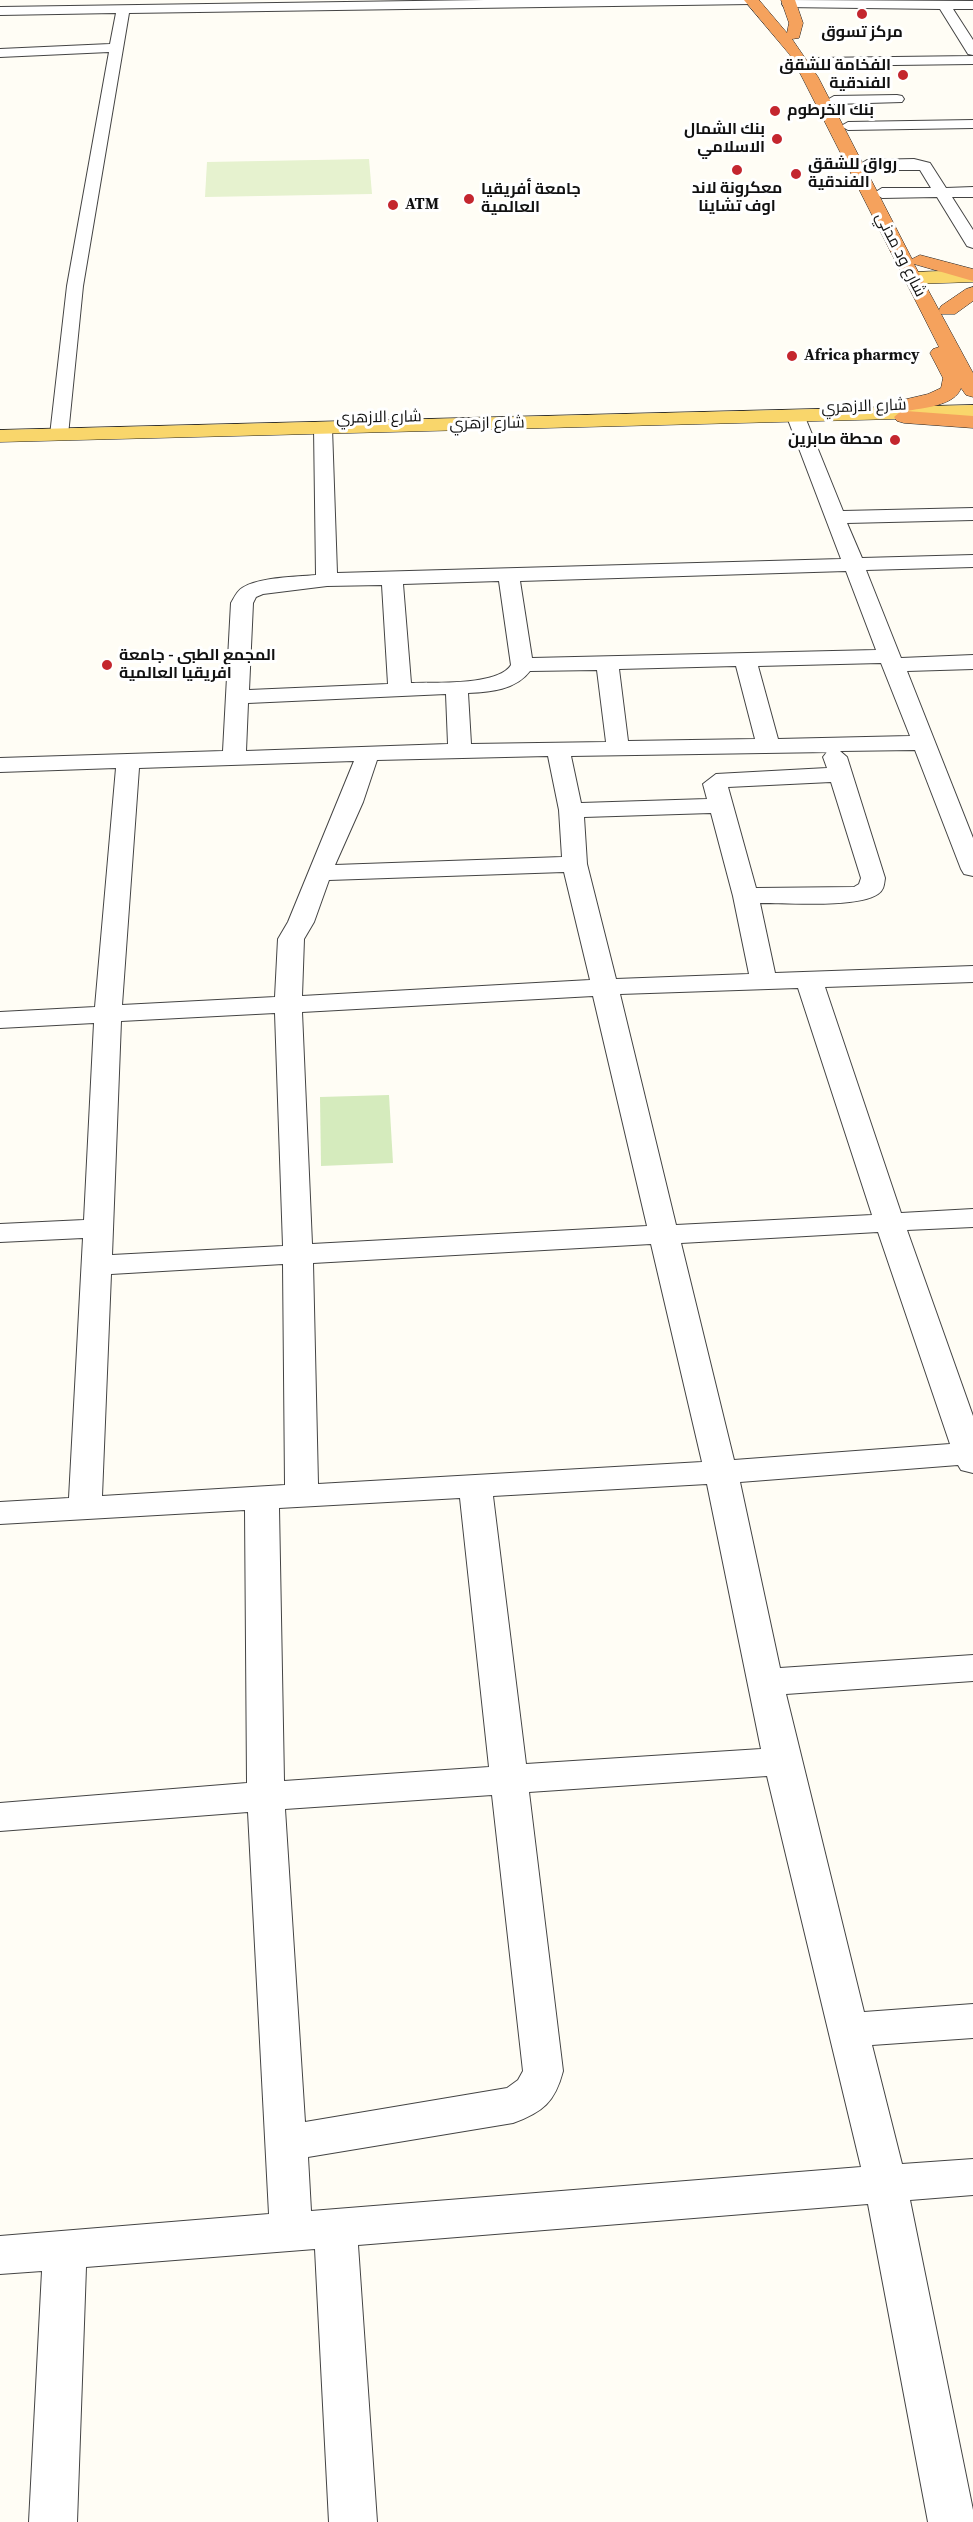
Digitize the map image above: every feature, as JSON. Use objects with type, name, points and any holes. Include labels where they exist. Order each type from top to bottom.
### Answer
[{"type":"highway","points":[[751,0],[793,41]]},
{"type":"highway","points":[[764,0],[793,41]]},
{"type":"highway","points":[[788,2],[796,23],[793,41]]},
{"type":"highway","name":"شارع ود مدني","points":[[793,41],[815,62],[867,165],[920,261],[926,305],[973,391]]},
{"type":"highway","name":"شارع ود مدني","points":[[793,41],[924,283],[948,310],[959,329]]},
{"type":"highway","points":[[920,261],[973,275]]},
{"type":"highway","points":[[948,310],[973,293]]},
{"type":"highway","points":[[901,406],[944,396],[953,387],[950,371],[922,312],[926,305]]},
{"type":"highway","points":[[881,415],[973,422]]},
{"type":"main road","points":[[924,283],[973,275]]},
{"type":"main road","points":[[924,283],[973,286]]},
{"type":"main road","name":"شارع الازهري","points":[[0,427],[59,430],[710,415],[973,404]]},
{"type":"main road","name":"شارع ازهري","points":[[0,436],[59,430],[323,428],[710,415],[796,417],[973,411]]},
{"type":"street","points":[[0,10],[513,0]]},
{"type":"street","points":[[0,10],[751,0]]},
{"type":"street","points":[[788,2],[941,2],[973,5]]},
{"type":"street","points":[[941,2],[973,51]]},
{"type":"street","points":[[59,430],[75,286],[123,9]]},
{"type":"street","points":[[0,53],[118,48]]},
{"type":"street","points":[[815,62],[973,60]]},
{"type":"street","points":[[871,62],[878,78]]},
{"type":"street","points":[[834,100],[897,99]]},
{"type":"street","points":[[848,126],[973,124]]},
{"type":"street","points":[[867,165],[914,164],[925,166],[973,243]]},
{"type":"street","points":[[882,193],[973,192]]},
{"type":"street","points":[[796,417],[973,868]]},
{"type":"street","points":[[323,428],[327,580]]},
{"type":"street","points":[[835,517],[973,514]]},
{"type":"street","points":[[234,758],[242,603],[247,593],[279,584],[327,580],[973,561]]},
{"type":"street","points":[[236,697],[485,686],[513,677],[520,671],[522,665],[509,575]]},
{"type":"street","points":[[392,578],[400,691]]},
{"type":"street","points":[[522,665],[745,660],[973,662]]},
{"type":"street","points":[[745,660],[768,746]]},
{"type":"street","points":[[607,663],[618,748]]},
{"type":"street","points":[[456,688],[460,751]]},
{"type":"street","points":[[0,765],[460,751],[924,743]]},
{"type":"street","points":[[746,896],[859,894],[871,888],[873,878],[831,745]]},
{"type":"street","points":[[558,750],[571,810],[575,864],[666,1235],[721,1472],[782,1761],[886,2185],[952,2522]]},
{"type":"street","points":[[302,1496],[298,1254],[288,1004],[291,939],[301,922],[319,873],[351,802],[368,754]]},
{"type":"street","points":[[85,1508],[108,1014],[128,762]]},
{"type":"street","points":[[764,982],[746,896],[715,784],[718,781],[841,776]]},
{"type":"street","points":[[947,803],[973,802]]},
{"type":"street","points":[[571,810],[721,806]]},
{"type":"street","points":[[319,873],[575,864]]},
{"type":"street","points":[[0,1020],[605,987],[973,974]]},
{"type":"street","points":[[0,1514],[972,1457],[889,1222],[809,980]]},
{"type":"street","points":[[98,1265],[973,1218]]},
{"type":"street","points":[[0,1233],[99,1228]]},
{"type":"street","points":[[285,2143],[513,2105],[531,2097],[539,2086],[543,2071],[511,1780],[475,1487]]},
{"type":"street","points":[[262,1498],[266,1796],[291,2233]]},
{"type":"street","points":[[765,1682],[973,1668]]},
{"type":"street","points":[[0,1818],[266,1796],[782,1761]]},
{"type":"street","points":[[848,2030],[973,2021]]},
{"type":"street","points":[[0,2255],[973,2177]]},
{"type":"street","points":[[336,2227],[353,2522]]},
{"type":"street","points":[[53,2522],[64,2251]]},
{"type":"green space","points":[[369,159],[372,194],[205,197],[207,162]]},
{"type":"green space","points":[[389,1095],[393,1163],[321,1166],[320,1097]]},
{"type":"place","name":"مركز تسوق","points":[[862,14]]},
{"type":"place","name":"الفخامة للشقق الفندقية","points":[[903,75]]},
{"type":"place","name":"بنك الخرطوم","points":[[775,111]]},
{"type":"place","name":"بنك الشمال الاسلامي","points":[[777,139]]},
{"type":"place","name":"معكرونة لاند اوف تشاينا","points":[[737,170]]},
{"type":"place","name":"رواق للشقق الفندقية","points":[[796,174]]},
{"type":"place","name":"جامعة أفريقيا العالمية","points":[[469,199]]},
{"type":"place","name":"ATM","points":[[393,205]]},
{"type":"place","name":"Africa pharmcy","points":[[792,356]]},
{"type":"place","name":"محطة صابرين","points":[[895,440]]},
{"type":"place","name":"المجمع الطبي - جامعة افريقيا العالمية","points":[[107,665]]}]
